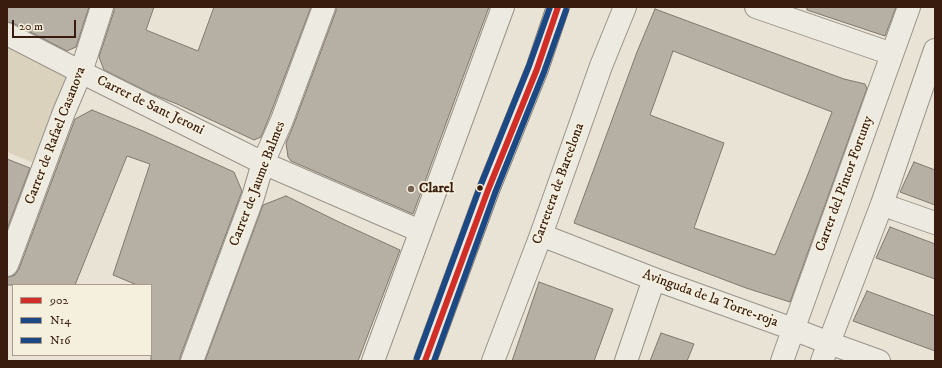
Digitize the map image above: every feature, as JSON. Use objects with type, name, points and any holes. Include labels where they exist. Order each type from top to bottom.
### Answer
[{"type":"street","name":"Carrer de Rafael Casanova","points":[[7,265],[64,112],[81,72],[102,7]]},
{"type":"street","name":"Carrer de Jaume Balmes","points":[[192,361],[253,197],[256,159],[282,120],[324,7]]},
{"type":"street","points":[[373,361],[412,228],[503,7]]},
{"type":"street","points":[[425,361],[488,190],[537,69],[558,7]]},
{"type":"street","name":"Carretera de Barcelona","points":[[494,361],[541,235],[601,66],[625,7]]},
{"type":"street","points":[[756,7],[892,54]]},
{"type":"street","name":"Carrer del Pintor Fortuny","points":[[782,361],[909,7]]},
{"type":"street","name":"Carrer de Sant Jeroni","points":[[7,34],[256,159],[412,228]]},
{"type":"street","points":[[826,352],[882,204],[933,62]]},
{"type":"street","points":[[882,204],[935,223]]},
{"type":"street","name":"Avinguda de la Torre-roja","points":[[541,235],[654,279],[793,329],[826,352],[879,361]]},
{"type":"street","points":[[626,361],[654,279]]},
{"type":"shaded area","points":[[7,46],[68,77],[34,163],[7,152]]},
{"type":"building","points":[[7,7],[89,7],[76,47],[67,51],[13,23],[7,22]]},
{"type":"building","points":[[114,7],[154,7],[146,30],[198,51],[214,7],[311,7],[261,137],[254,140],[152,94],[104,70],[99,57]]},
{"type":"building","points":[[336,7],[489,7],[413,214],[291,161],[288,157],[286,143],[336,11]]},
{"type":"building","points":[[807,7],[896,7],[885,36],[807,10]]},
{"type":"building","points":[[655,9],[844,79],[865,84],[867,88],[790,302],[746,288],[574,223],[637,52]],"holes":[[[673,51],[832,112],[775,255],[694,228],[724,143],[650,115]]]},
{"type":"building","points":[[92,110],[234,172],[242,191],[180,357],[180,361],[151,361],[152,284],[135,284],[113,275],[150,164],[127,156],[75,284],[7,285],[7,277],[15,275],[19,269],[75,119]]},
{"type":"building","points":[[7,159],[30,168],[7,229]]},
{"type":"building","points":[[914,162],[935,170],[935,205],[900,192]]},
{"type":"building","points":[[286,196],[400,250],[358,361],[205,361],[263,205]]},
{"type":"building","points":[[890,227],[935,244],[935,279],[876,258]]},
{"type":"building","points":[[539,282],[613,309],[594,361],[512,361]]},
{"type":"building","points":[[867,291],[935,316],[935,351],[853,321]]},
{"type":"building","points":[[661,333],[694,344],[687,361],[650,361]]},
{"type":"transit line","name":"N16","points":[[417,358],[480,187],[529,66],[550,7]]},
{"type":"transit line","name":"902","points":[[425,361],[488,190],[537,69],[558,7]]},
{"type":"transit line","name":"N14","points":[[434,361],[495,193],[544,72],[566,10]]},
{"type":"place","name":"Clarel","points":[[411,189]]}]
